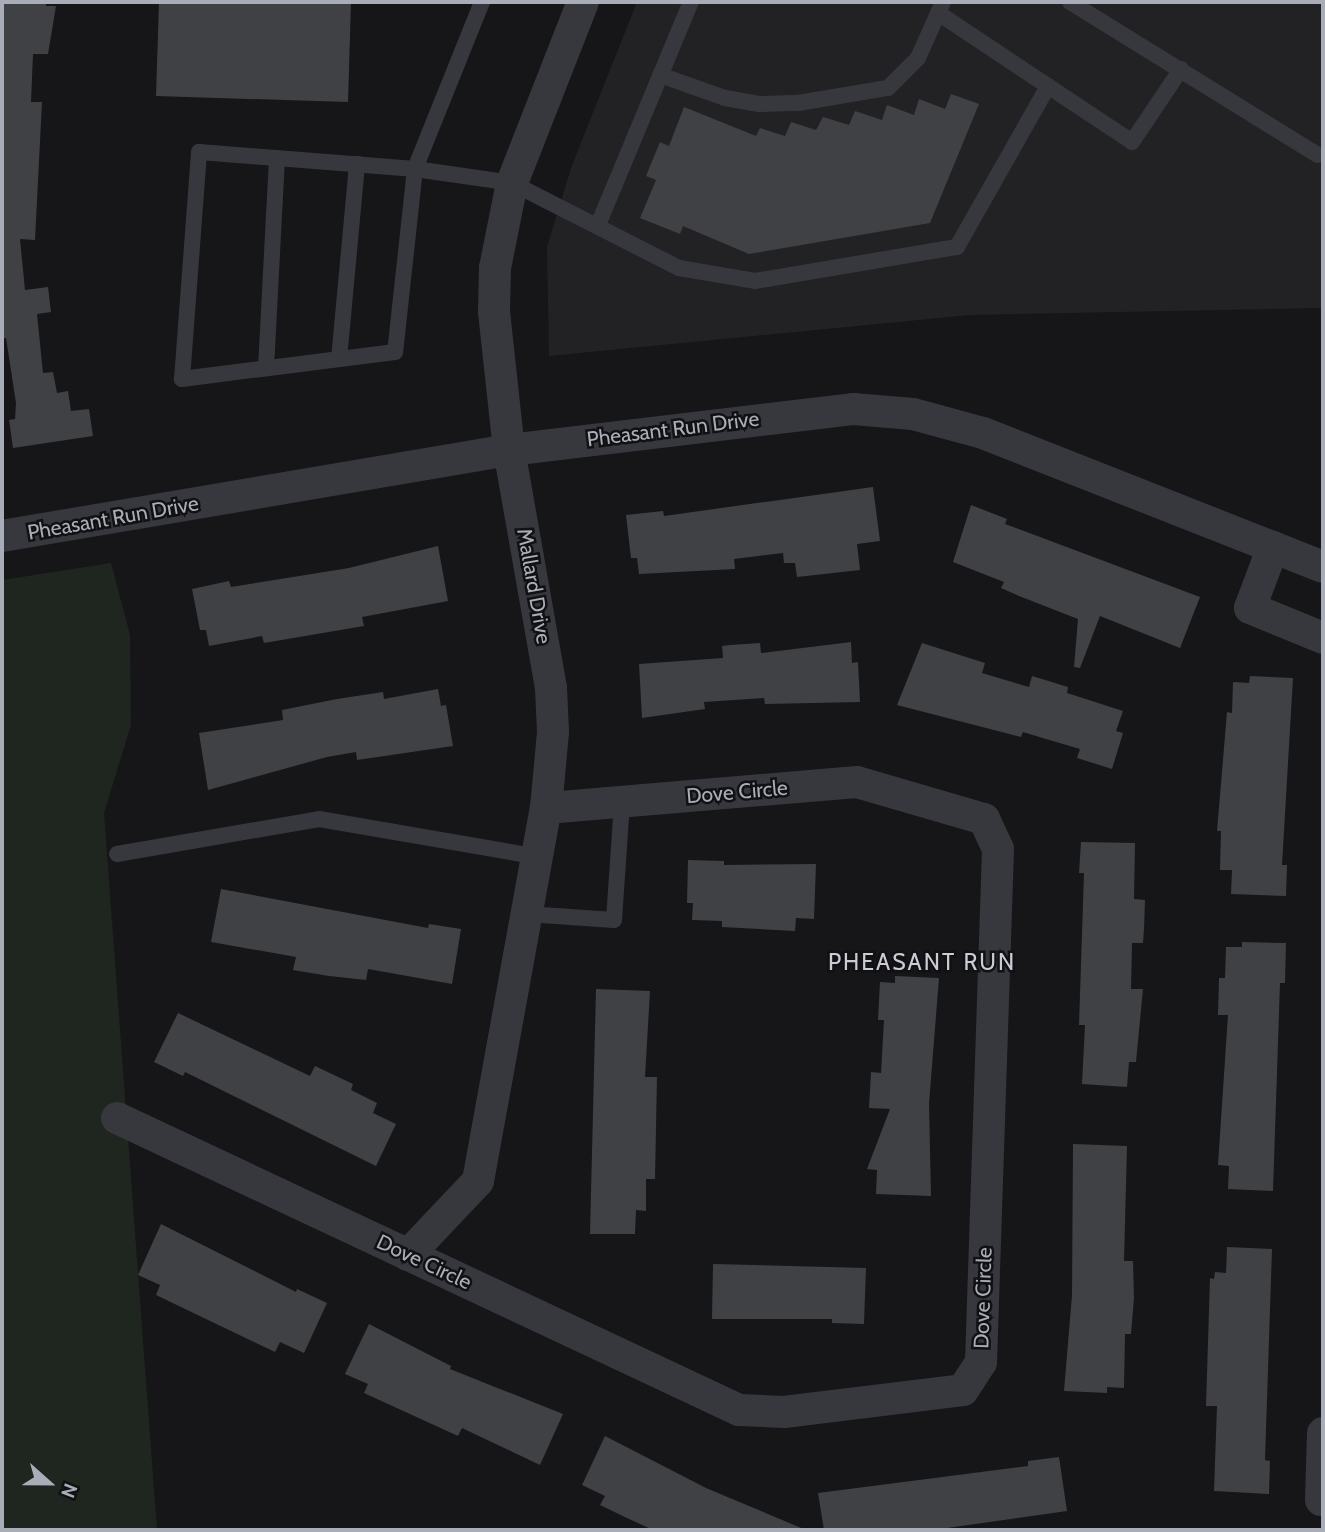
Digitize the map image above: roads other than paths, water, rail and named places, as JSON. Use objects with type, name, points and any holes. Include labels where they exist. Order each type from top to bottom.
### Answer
[{"type":"street","name":"Mallard Drive","points":[[408,1255],[478,1181],[546,808],[553,732],[551,688],[509,450],[494,311],[501,223],[512,183],[583,2]]},
{"type":"street","name":"Pheasant Run Drive","points":[[2,536],[509,450],[810,412],[882,410],[948,423],[1024,447],[1323,566]]},
{"type":"street","points":[[1273,547],[1250,608],[1323,639]]},
{"type":"street","name":"Dove Circle","points":[[117,1118],[739,1410],[784,1412],[963,1390],[981,1362],[998,849],[984,819],[857,782],[546,808]]},
{"type":"street","points":[[1321,1500],[1323,1433]]},
{"type":"lane","points":[[482,2],[415,169],[395,352],[183,379],[199,152],[415,169],[512,183],[679,268],[755,281],[957,247],[1048,86]]},
{"type":"lane","points":[[598,225],[691,2]]},
{"type":"lane","points":[[1070,2],[1318,155]]},
{"type":"lane","points":[[660,75],[725,98],[760,104],[862,94],[888,88],[901,78],[918,58],[941,7],[1048,86],[1132,142],[1181,69]]},
{"type":"lane","points":[[266,368],[277,158]]},
{"type":"lane","points":[[339,359],[357,164]]},
{"type":"lane","points":[[527,914],[614,920],[622,802]]},
{"type":"lane","points":[[117,854],[319,818],[538,857]]},
{"type":"district","name":"PHEASANT RUN","points":[[922,962]]}]
